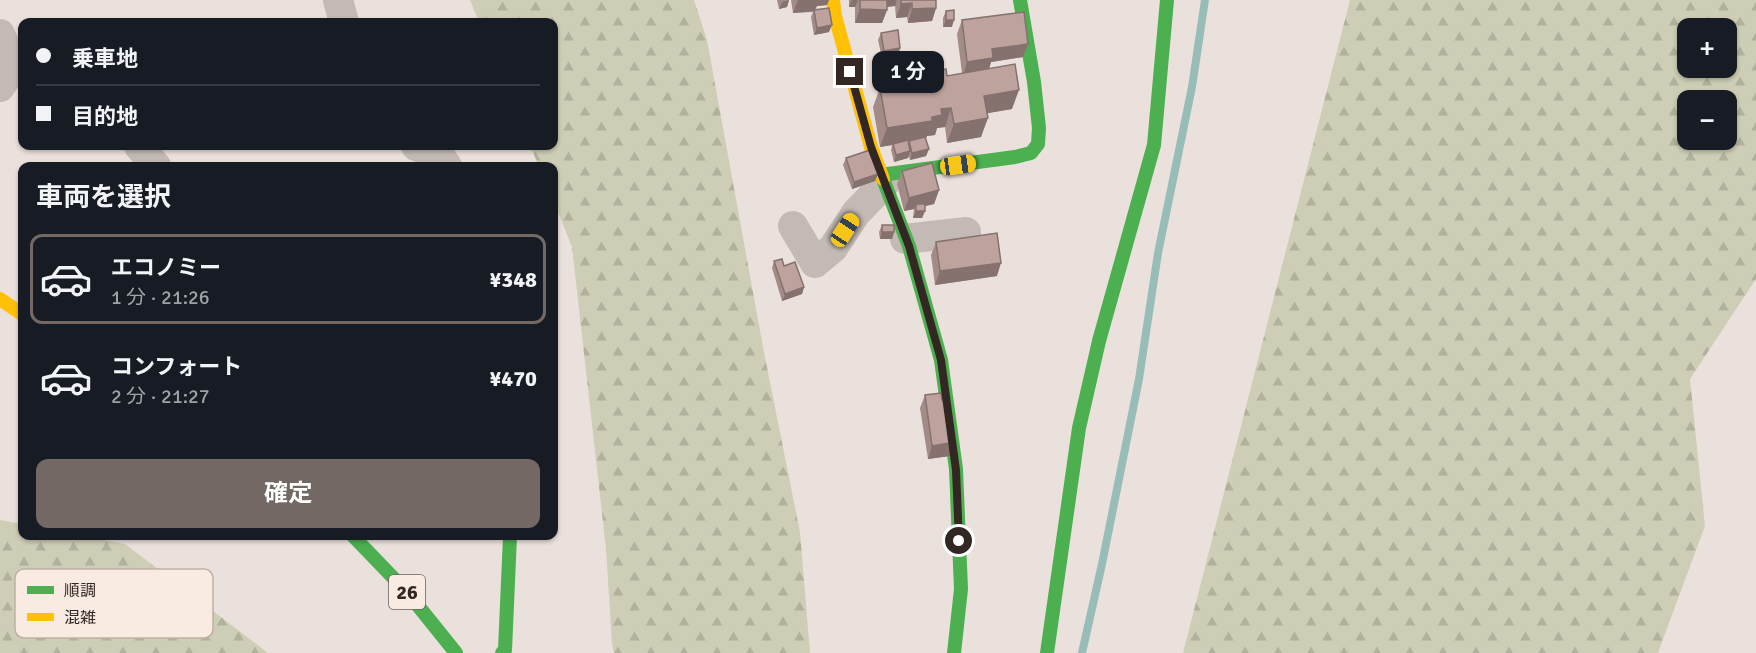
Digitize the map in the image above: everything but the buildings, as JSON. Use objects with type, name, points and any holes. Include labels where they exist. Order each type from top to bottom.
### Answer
[{"type":"street","points":[[338,0],[343,18]]},
{"type":"street","points":[[833,0],[835,16],[868,137],[905,239],[941,360],[956,470],[962,589],[954,653]]},
{"type":"street","points":[[794,226],[815,263],[833,248],[856,213],[883,179],[1031,153],[1038,144],[1039,128],[1034,82],[1020,0]]},
{"type":"street","points":[[1047,653],[1079,429],[1099,341],[1154,145],[1167,0]]},
{"type":"street","points":[[0,34],[9,55],[18,63]]},
{"type":"street","points":[[0,87],[18,67]]},
{"type":"street","points":[[142,150],[153,162]]},
{"type":"street","points":[[428,150],[439,154],[444,162]]},
{"type":"street","points":[[905,239],[966,232]]},
{"type":"street","points":[[0,299],[18,311]]},
{"type":"street","name":"26","points":[[358,540],[426,613],[456,653]]},
{"type":"street","points":[[502,653],[505,650],[510,540]]},
{"type":"green space","points":[[470,0],[694,0],[707,40],[763,347],[800,532],[810,653],[614,653],[606,549],[572,247],[558,212],[558,162],[537,162],[532,150],[558,150],[558,18],[477,18]]},
{"type":"green space","points":[[1350,0],[1756,0],[1756,279],[1690,379],[1705,526],[1658,653],[1183,653]]},
{"type":"green space","points":[[0,520],[18,523],[18,540],[104,540],[125,544],[158,569],[15,569],[15,638],[213,638],[213,611],[268,653],[0,653]]},
{"type":"waterway","points":[[1082,653],[1139,379],[1158,253],[1192,87],[1205,0]]},
{"type":"traffic: fast","points":[[888,174],[1015,157],[1031,153],[1038,144],[1039,128],[1034,82],[1020,0]]},
{"type":"traffic: fast","points":[[1047,653],[1079,428],[1099,341],[1154,145],[1167,0]]},
{"type":"traffic: fast","points":[[883,179],[909,246],[941,360],[956,469],[961,589],[954,653]]},
{"type":"traffic: fast","points":[[357,540],[407,592],[456,653]]},
{"type":"traffic: fast","points":[[502,653],[505,650],[510,540]]},
{"type":"traffic: slow","points":[[833,0],[835,16],[871,147],[883,179]]},
{"type":"traffic: slow","points":[[0,299],[18,311]]},
{"type":"route","points":[[850,72],[871,147],[909,246],[941,360],[956,470],[959,541]]}]
